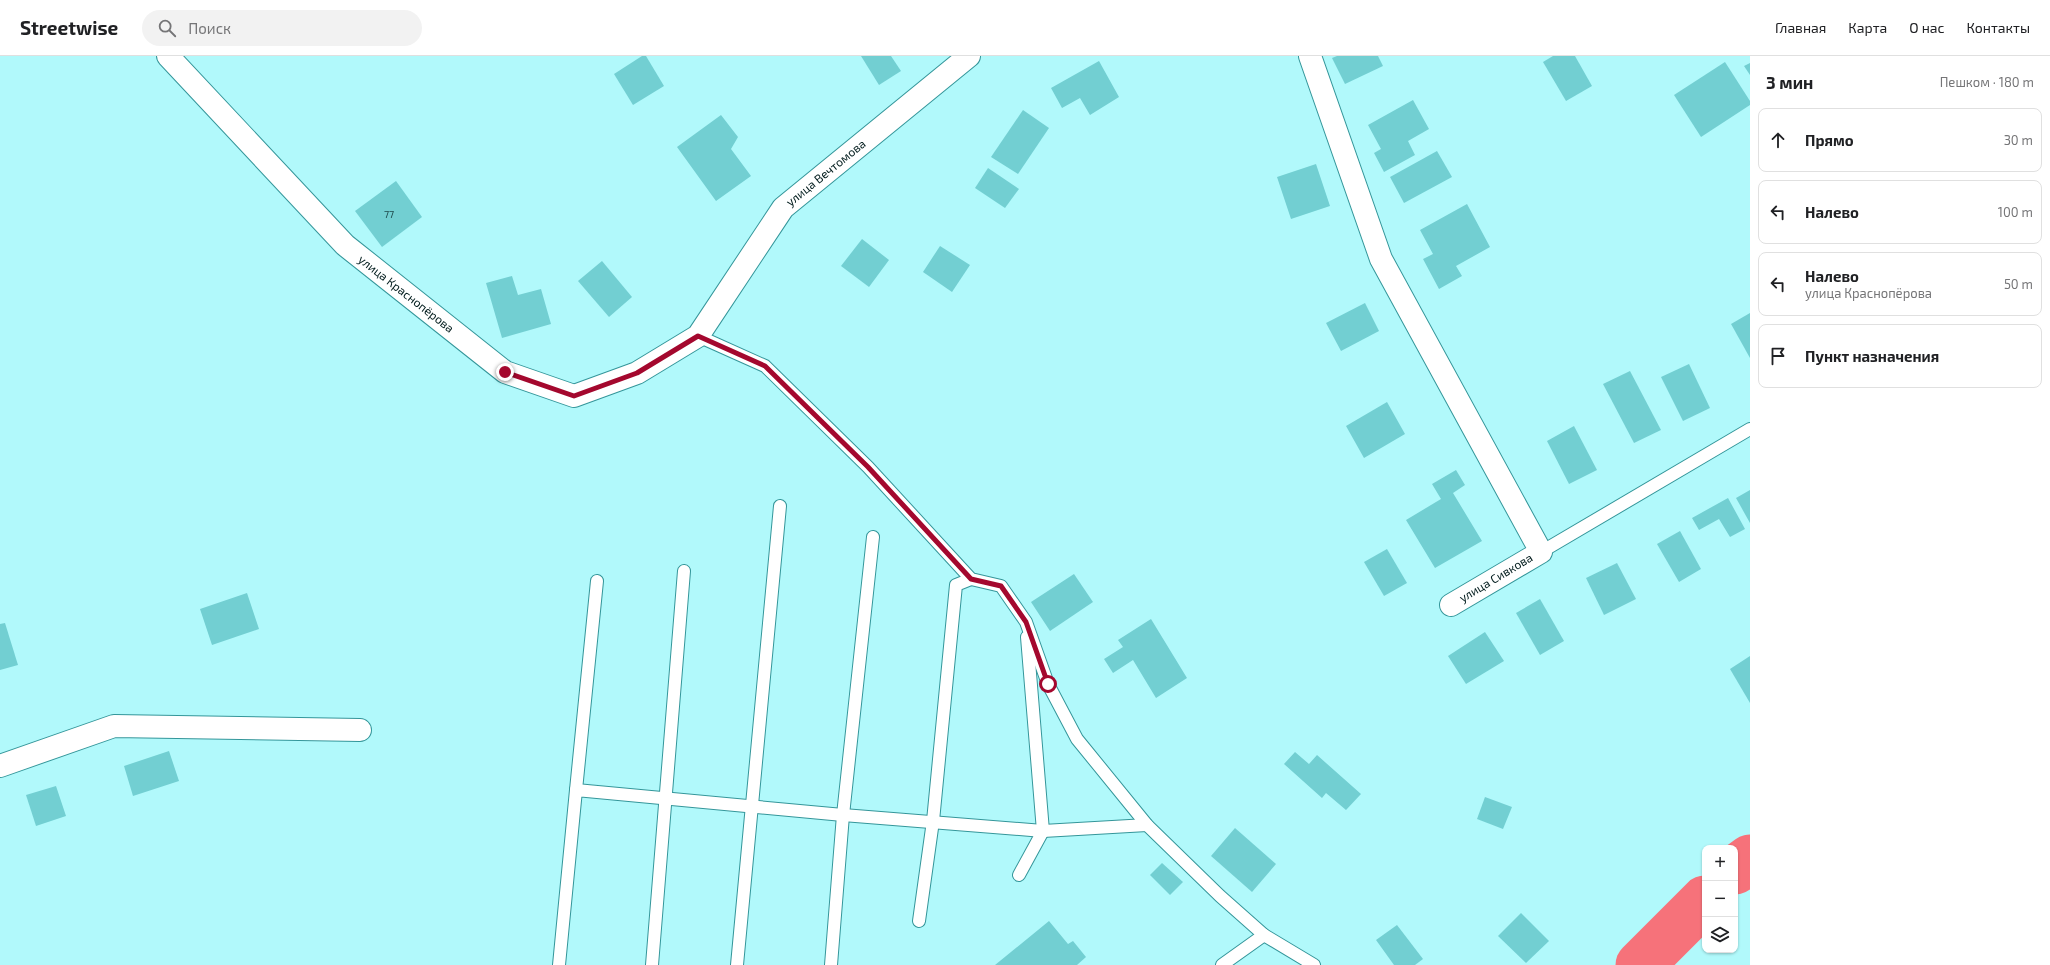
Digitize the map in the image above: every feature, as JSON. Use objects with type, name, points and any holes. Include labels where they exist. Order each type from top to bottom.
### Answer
[{"type":"street","name":"улица Краснопёрова","points":[[168,56],[345,245],[505,372],[574,396],[637,373],[698,336]]},
{"type":"street","name":"улица Вечтомова","points":[[698,336],[783,208],[969,56]]},
{"type":"street","points":[[1310,56],[1381,259],[1541,552]]},
{"type":"street","name":"улица Сивкова","points":[[1451,605],[1541,552]]},
{"type":"street","points":[[0,766],[114,726],[360,730]]},
{"type":"lane","points":[[698,336],[765,366],[868,467],[971,579],[1001,586],[1026,622],[1048,684],[1077,740],[1147,825],[1220,896],[1264,936],[1314,965]]},
{"type":"lane","points":[[1541,552],[1750,429]]},
{"type":"lane","points":[[737,965],[780,506]]},
{"type":"lane","points":[[830,965],[843,815],[872,537]]},
{"type":"lane","points":[[652,965],[684,571]]},
{"type":"lane","points":[[919,921],[933,821],[956,585],[971,579]]},
{"type":"lane","points":[[559,965],[597,581]]},
{"type":"lane","points":[[1019,875],[1042,831],[1026,622]]},
{"type":"lane","points":[[576,790],[843,815],[933,821],[1042,831],[1147,825]]},
{"type":"lane","points":[[1222,965],[1264,936]]},
{"type":"building","points":[[642,56],[646,56],[664,86],[633,105],[614,74]]},
{"type":"building","points":[[861,56],[891,56],[901,71],[879,85]]},
{"type":"building","points":[[1337,56],[1378,56],[1383,66],[1345,84],[1332,58]]},
{"type":"building","points":[[1553,56],[1575,56],[1592,86],[1566,101],[1543,62]]},
{"type":"building","points":[[1099,61],[1119,97],[1090,115],[1080,98],[1062,108],[1051,88]]},
{"type":"building","points":[[1725,62],[1750,101],[1750,105],[1701,137],[1674,95]]},
{"type":"building","points":[[1750,63],[1750,75],[1744,66]]},
{"type":"building","points":[[1413,100],[1429,129],[1408,141],[1415,155],[1384,172],[1374,153],[1381,149],[1368,125]]},
{"type":"building","points":[[1023,110],[1049,128],[1018,174],[991,157]]},
{"type":"building","points":[[721,115],[738,137],[731,149],[751,176],[716,201],[677,147]]},
{"type":"building","points":[[1437,151],[1452,177],[1404,203],[1390,177]]},
{"type":"building","points":[[1316,164],[1330,206],[1291,219],[1277,177]]},
{"type":"building","points":[[988,168],[1019,189],[1005,208],[975,188]]},
{"type":"building","points":[[396,181],[422,217],[382,247],[355,211]]},
{"type":"building","points":[[1467,204],[1490,247],[1456,266],[1462,276],[1439,289],[1423,259],[1433,254],[1420,230]]},
{"type":"building","points":[[862,239],[889,260],[869,287],[841,266]]},
{"type":"building","points":[[940,246],[970,265],[952,292],[923,272]]},
{"type":"building","points":[[602,261],[632,297],[609,317],[578,281]]},
{"type":"building","points":[[512,276],[518,295],[541,289],[551,324],[502,338],[486,283]]},
{"type":"building","points":[[1365,303],[1379,331],[1341,351],[1326,323]]},
{"type":"building","points":[[1750,313],[1750,358],[1731,324]]},
{"type":"building","points":[[1689,364],[1710,408],[1683,421],[1661,377]]},
{"type":"building","points":[[1630,371],[1661,430],[1634,443],[1603,384]]},
{"type":"building","points":[[1387,402],[1405,434],[1364,458],[1346,426]]},
{"type":"building","points":[[1574,426],[1597,470],[1569,484],[1547,441]]},
{"type":"building","points":[[1456,470],[1465,485],[1453,493],[1482,541],[1435,568],[1406,520],[1441,499],[1432,484]]},
{"type":"building","points":[[1750,490],[1750,523],[1736,498]]},
{"type":"building","points":[[1728,498],[1745,529],[1730,537],[1719,519],[1699,530],[1692,518]]},
{"type":"building","points":[[1680,531],[1701,569],[1679,582],[1657,544]]},
{"type":"building","points":[[1387,549],[1407,583],[1384,596],[1364,562]]},
{"type":"building","points":[[1617,563],[1636,599],[1604,615],[1586,578]]},
{"type":"building","points":[[1074,574],[1093,602],[1050,631],[1031,602]]},
{"type":"building","points":[[247,593],[259,629],[212,645],[200,609]]},
{"type":"building","points":[[1540,599],[1564,641],[1540,655],[1516,613]]},
{"type":"building","points":[[1151,619],[1187,678],[1156,698],[1133,660],[1113,673],[1104,659],[1123,647],[1118,640]]},
{"type":"building","points":[[5,623],[18,665],[0,670],[0,624]]},
{"type":"building","points":[[1485,632],[1504,661],[1466,684],[1448,656]]},
{"type":"building","points":[[1750,656],[1750,703],[1730,669]]},
{"type":"building","points":[[169,751],[179,781],[133,796],[124,766]]},
{"type":"building","points":[[1295,752],[1309,764],[1317,755],[1361,794],[1346,810],[1326,793],[1322,798],[1284,764]]},
{"type":"building","points":[[56,786],[66,816],[36,826],[26,795]]},
{"type":"building","points":[[1485,797],[1512,807],[1503,829],[1477,819]]},
{"type":"building","points":[[1235,828],[1276,864],[1252,892],[1211,856]]},
{"type":"building","points":[[1162,863],[1183,882],[1170,895],[1150,875]]},
{"type":"building","points":[[1521,913],[1549,941],[1526,963],[1498,936]]},
{"type":"building","points":[[1049,921],[1068,944],[1073,941],[1086,957],[1077,965],[995,965]]},
{"type":"building","points":[[1397,925],[1423,959],[1415,965],[1394,965],[1376,940]]},
{"type":"waterway","points":[[1738,868],[1750,859]]},
{"type":"waterway","points":[[1640,965],[1702,903]]},
{"type":"route","points":[[505,372],[574,396],[637,373],[698,336],[765,366],[868,467],[971,579],[1001,586],[1026,622],[1048,684]]}]
